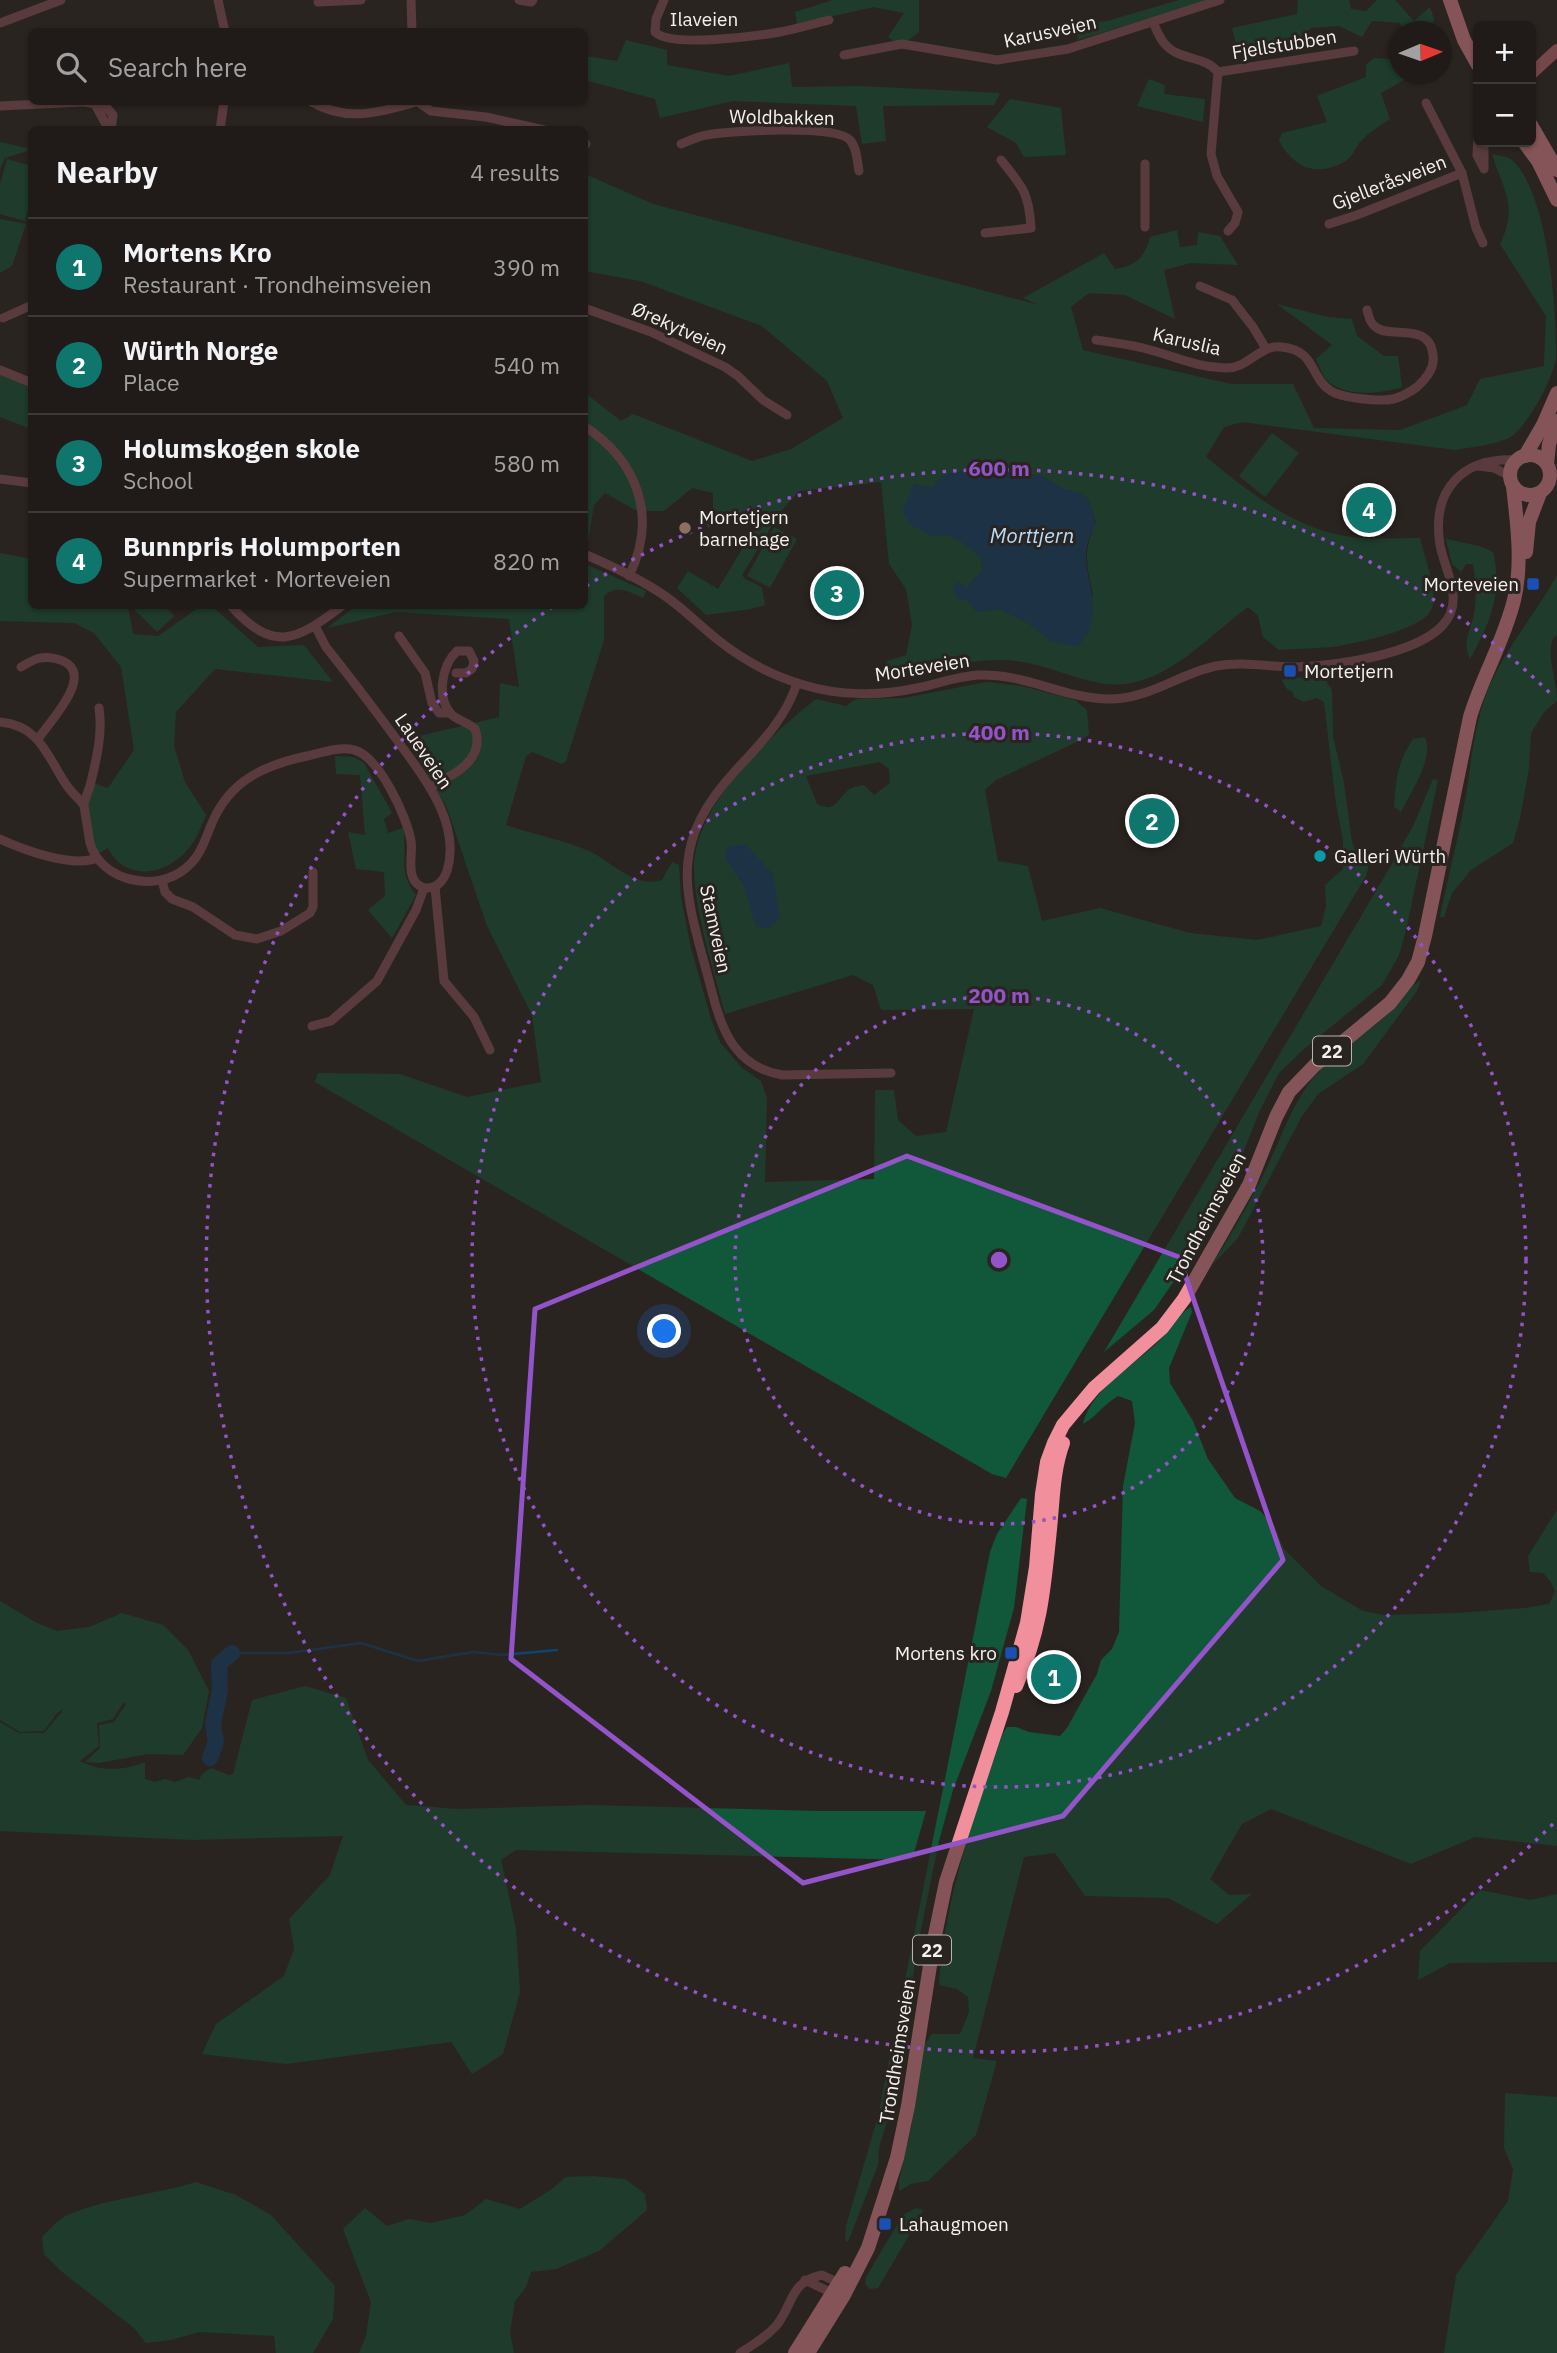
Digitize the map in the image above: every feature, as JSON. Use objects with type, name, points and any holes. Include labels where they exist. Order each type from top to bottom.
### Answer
[{"type":"main road","points":[[1450,0],[1473,57]]},
{"type":"main road","points":[[1459,23],[1463,0]]},
{"type":"main road","points":[[1536,69],[1557,50]]},
{"type":"main road","points":[[1536,134],[1557,170]]},
{"type":"main road","points":[[1528,147],[1538,161],[1557,200]]},
{"type":"main road","name":"22","points":[[1512,481],[1512,467],[1544,425],[1557,393]]},
{"type":"main road","name":"22","points":[[1540,493],[1550,480],[1547,464],[1549,444],[1557,421]]},
{"type":"main road","points":[[1521,458],[1539,457],[1547,464]]},
{"type":"main road","points":[[1512,481],[1525,494],[1540,493]]},
{"type":"main road","name":"Trondheimsveien","points":[[808,2353],[886,2194],[905,2124],[934,1940],[946,1882],[1002,1712],[1030,1610],[1047,1462],[1063,1425],[1101,1381],[1162,1328],[1184,1299],[1249,1185],[1289,1092],[1315,1065],[1390,1003],[1413,971],[1421,953],[1429,920],[1470,717],[1479,689],[1494,658],[1516,586],[1518,540],[1512,481]]},
{"type":"main road","name":"Trondheimsveien","points":[[1494,658],[1509,637],[1520,611],[1529,522],[1540,493]]},
{"type":"main road","name":"Trondheimsveien","points":[[795,2353],[839,2291]]},
{"type":"street","points":[[0,23],[61,0]]},
{"type":"street","points":[[218,0],[224,28]]},
{"type":"street","points":[[318,2],[360,0]]},
{"type":"street","points":[[411,0],[412,28]]},
{"type":"street","points":[[519,0],[533,0]]},
{"type":"street","name":"Ilaveien","points":[[664,0],[656,19],[655,32],[659,36],[671,38],[728,39],[781,32],[829,20]]},
{"type":"street","name":"Karusveien","points":[[844,55],[902,44],[1010,60],[1068,49],[1220,0]]},
{"type":"street","name":"Fjellstubben","points":[[1153,22],[1164,44],[1171,50],[1206,61],[1218,72]]},
{"type":"street","name":"Fjellstubben","points":[[1218,72],[1354,51]]},
{"type":"street","name":"Fjellstubben","points":[[1218,72],[1212,131],[1213,165],[1238,212],[1235,223],[1227,231]]},
{"type":"street","name":"Gjelleråsveien","points":[[1426,103],[1462,173],[1476,228],[1483,243]]},
{"type":"street","points":[[0,106],[28,105]]},
{"type":"street","points":[[96,105],[108,126]]},
{"type":"street","points":[[105,105],[114,115],[111,126]]},
{"type":"street","points":[[221,126],[224,105]]},
{"type":"street","points":[[317,105],[339,114],[351,114],[391,110],[407,105]]},
{"type":"street","points":[[422,105],[431,111],[486,117],[526,126]]},
{"type":"street","name":"Woldbakken","points":[[681,144],[704,135],[754,130],[828,132],[843,135],[851,141],[856,150],[859,170]]},
{"type":"street","points":[[1477,147],[1477,155],[1484,169],[1484,147]]},
{"type":"street","points":[[985,233],[1031,228],[1030,205],[1024,188],[1001,160]]},
{"type":"street","points":[[1144,164],[1145,227]]},
{"type":"street","name":"Gjelleråsveien","points":[[1329,224],[1462,173]]},
{"type":"street","points":[[1200,286],[1231,300],[1265,347],[1280,346],[1302,352],[1310,359],[1327,387],[1342,395],[1384,400],[1405,395],[1419,386],[1428,374],[1434,361],[1433,351],[1420,335],[1379,330],[1370,322],[1367,310]]},
{"type":"street","points":[[3,318],[28,307]]},
{"type":"street","name":"Ørekytveien","points":[[588,309],[651,332],[725,367],[764,400],[787,415]]},
{"type":"street","name":"Karuslia","points":[[1096,340],[1142,348],[1199,365],[1228,368],[1250,361],[1265,347]]},
{"type":"street","points":[[0,370],[28,381]]},
{"type":"street","points":[[588,429],[608,442],[620,455],[638,492],[642,532],[638,553],[629,576]]},
{"type":"street","name":"Morteveien","points":[[588,556],[666,596],[738,655],[766,671],[797,683],[837,692],[887,692],[970,676],[996,675],[1090,697],[1125,698],[1150,693],[1195,672],[1215,667],[1243,663],[1286,667],[1313,666],[1400,648],[1429,636],[1443,625],[1450,612],[1453,593],[1440,542],[1444,496],[1452,482],[1464,471],[1487,461],[1521,458]]},
{"type":"street","points":[[1476,466],[1494,468],[1512,481]]},
{"type":"street","points":[[0,479],[28,482]]},
{"type":"street","points":[[234,609],[248,623],[271,635],[295,635],[315,626],[338,609]]},
{"type":"street","name":"Laueveien","points":[[315,626],[326,647],[430,787],[439,805],[449,844],[448,868],[442,881],[435,887]]},
{"type":"street","points":[[398,636],[425,673],[434,708],[439,713],[450,713],[475,729],[478,742],[476,750],[462,768],[430,787]]},
{"type":"street","points":[[450,713],[443,693],[444,673],[454,653],[461,649],[469,651],[474,661],[472,669],[456,673]]},
{"type":"street","points":[[21,667],[36,657],[50,657],[63,660],[75,674],[76,681],[71,692],[38,739]]},
{"type":"street","name":"Stamveien","points":[[797,683],[781,718],[716,793],[701,817],[692,836],[688,855],[688,900],[715,1004],[725,1031],[736,1050],[751,1064],[766,1072],[782,1075],[891,1073]]},
{"type":"street","points":[[83,804],[100,739],[99,708]]},
{"type":"street","points":[[0,722],[20,727],[38,739],[67,786],[83,804],[90,841],[97,858],[118,876],[138,880],[162,880],[180,873],[197,857],[223,803],[250,776],[278,763],[349,749],[362,753],[373,762],[398,804],[411,841],[412,875],[415,882],[424,888],[435,887],[444,981],[474,1017],[490,1050]]},
{"type":"street","points":[[0,839],[50,856],[78,861],[97,858]]},
{"type":"street","points":[[162,880],[165,892],[172,899],[193,907],[235,935],[251,939],[275,934],[310,912],[313,907],[313,872]]},
{"type":"street","points":[[312,1026],[331,1021],[377,981],[416,910],[424,888]]},
{"type":"street","points":[[740,2353],[776,2325],[796,2288],[805,2280],[822,2275],[839,2291]]},
{"type":"highlighted area","points":[[907,1156],[1179,1257],[1283,1560],[1063,1816],[803,1883],[511,1659],[535,1309]]},
{"type":"green space","points":[[833,0],[919,0],[919,32],[901,46],[888,37],[904,13],[874,7],[797,24],[795,12]]},
{"type":"green space","points":[[1179,0],[1209,0],[1078,40],[1075,24],[1107,21]]},
{"type":"green space","points":[[1298,0],[1349,0],[1351,9],[1366,11],[1377,0],[1395,0],[1414,21],[1372,21],[1362,37],[1339,26],[1311,28],[1300,39],[1237,48],[1232,28],[1297,14]]},
{"type":"green space","points":[[1430,7],[1434,21],[1414,21]]},
{"type":"green space","points":[[626,40],[667,50],[667,65],[729,76],[789,63],[792,87],[860,86],[1000,93],[994,105],[883,106],[886,141],[862,144],[856,106],[733,101],[660,118],[655,99],[588,81],[588,56],[617,61]]},
{"type":"green space","points":[[1374,58],[1389,59],[1389,84],[1397,84],[1381,93],[1390,119],[1363,139],[1349,158],[1336,166],[1326,169],[1308,168],[1292,158],[1279,141],[1282,133],[1327,122],[1317,96],[1366,77],[1366,65]]},
{"type":"green space","points":[[1149,79],[1165,85],[1164,94],[1205,99],[1203,122],[1137,106]]},
{"type":"green space","points":[[1010,99],[1061,108],[1066,155],[1024,157],[1016,143],[987,127]]},
{"type":"green space","points":[[0,142],[28,148],[28,151],[5,158],[0,170]]},
{"type":"green space","points":[[1492,154],[1512,160],[1524,176],[1534,198],[1548,254],[1555,313],[1554,368],[1529,417],[1516,433],[1496,442],[1455,450],[1242,422],[1224,427],[1206,457],[1271,506],[1306,524],[1345,536],[1420,538],[1432,583],[1432,608],[1427,615],[1405,628],[1339,646],[1279,650],[1263,637],[1258,616],[1248,607],[1198,648],[1162,672],[1122,684],[1100,683],[1027,663],[1001,660],[970,662],[879,677],[887,661],[906,655],[912,625],[906,589],[889,564],[881,482],[799,491],[781,511],[742,575],[762,587],[765,605],[751,609],[706,615],[677,588],[688,571],[718,589],[762,516],[750,506],[734,522],[713,517],[713,493],[692,488],[664,511],[637,511],[605,493],[594,505],[588,542],[588,395],[621,421],[633,414],[752,461],[791,449],[843,418],[827,381],[762,326],[640,281],[588,272],[588,175],[653,204],[1039,305],[1023,298],[1104,253],[1115,269],[1134,263],[1145,250],[1150,237],[1177,230],[1180,247],[1197,245],[1198,232],[1220,236],[1238,265],[1191,263],[1164,270],[1175,319],[1125,295],[1089,293],[1071,307],[1083,350],[1231,384],[1293,384],[1314,428],[1400,430],[1467,405],[1480,379],[1544,366],[1546,316],[1500,244],[1506,231],[1509,208]],"holes":[[[1006,464],[1025,476],[1040,475],[1064,489],[1083,494],[1089,501],[1096,522],[1087,551],[1093,595],[1051,641],[1028,623],[1000,609],[977,612],[957,582],[967,588],[982,570],[981,558],[961,540],[942,533],[914,484],[932,488],[942,477],[953,473]]]},
{"type":"green space","points":[[7,159],[28,165],[28,209],[25,221],[0,214],[0,184]]},
{"type":"green space","points":[[0,219],[26,224],[12,266],[0,273]]},
{"type":"green space","points":[[1277,304],[1328,317],[1352,319],[1357,336],[1384,356],[1398,356],[1402,387],[1362,393],[1333,385],[1325,377],[1316,359],[1332,345]]},
{"type":"green space","points":[[0,373],[28,386],[28,428],[0,417]]},
{"type":"green space","points":[[1272,433],[1299,453],[1265,497],[1239,476]]},
{"type":"green space","points":[[774,527],[797,539],[770,588],[747,576]]},
{"type":"green space","points":[[1446,539],[1493,552],[1496,567],[1493,607],[1470,659],[1467,642],[1476,602],[1473,564],[1466,564],[1461,572],[1452,564]]},
{"type":"green space","points":[[0,553],[28,558],[28,609],[129,609],[133,634],[158,636],[197,609],[215,609],[258,647],[304,645],[333,682],[215,669],[176,712],[174,746],[185,782],[206,815],[192,844],[183,854],[161,868],[137,871],[116,860],[108,848],[96,855],[87,809],[93,783],[108,788],[134,750],[121,667],[94,633],[74,623],[0,621]]},
{"type":"green space","points":[[588,565],[646,591],[643,598],[618,590],[604,596],[604,640],[566,761],[562,764],[532,752],[526,756],[506,825],[589,851],[642,881],[662,880],[672,862],[679,865],[681,897],[691,948],[711,1019],[720,1042],[742,1068],[761,1081],[767,1098],[765,1182],[874,1179],[875,1090],[894,1090],[898,1120],[916,1136],[946,1132],[974,1009],[881,1010],[873,985],[853,975],[725,1014],[695,890],[696,848],[705,823],[719,799],[736,776],[776,733],[816,699],[846,706],[856,699],[903,698],[987,682],[1022,686],[1075,700],[1087,710],[1089,734],[996,780],[985,790],[998,861],[1028,866],[1042,921],[1100,908],[1190,933],[1257,940],[1321,926],[1326,906],[1325,885],[1343,869],[1343,840],[1324,702],[1317,698],[1303,702],[1294,697],[1282,681],[1288,676],[1326,681],[1332,690],[1333,736],[1344,783],[1352,842],[1358,857],[1369,865],[1366,876],[1006,1478],[992,1474],[315,1082],[318,1073],[400,1074],[467,1097],[541,1082],[532,1015],[487,926],[447,808],[407,739],[499,717],[500,683],[519,687],[509,619],[396,612],[327,628],[352,609],[588,609]],"holes":[[[880,762],[889,769],[890,783],[874,795],[864,785],[854,787],[829,807],[817,804],[806,776]],[[725,858],[780,919],[756,925],[744,886]]]},
{"type":"green space","points":[[1557,575],[1557,635],[1551,646],[1551,661],[1557,701],[1545,711],[1531,733],[1529,768],[1513,843],[1471,870],[1452,893],[1444,917],[1440,917],[1463,810],[1476,732],[1486,695],[1501,663]]},
{"type":"green space","points":[[134,609],[168,609],[174,616],[157,632]]},
{"type":"green space","points":[[1425,737],[1427,746],[1424,765],[1401,812],[1394,807],[1400,764],[1413,739]]},
{"type":"green space","points":[[335,756],[354,757],[364,763],[392,813],[384,819],[388,833],[403,828],[405,871],[416,895],[392,938],[368,910],[385,896],[384,872],[356,869],[348,832],[365,835],[360,775],[336,774]]},
{"type":"green space","points":[[1433,779],[1438,780],[1406,930],[1399,955],[1382,985],[1279,1073],[1260,1110],[1237,1168],[1194,1252],[1154,1310],[1104,1352],[1393,862],[1414,824]]},
{"type":"green space","points":[[1421,980],[1417,991],[1363,1064],[1318,1094],[1302,1116],[1238,1238],[1212,1265],[1254,1192],[1308,1085],[1325,1066],[1383,1018]]},
{"type":"green space","points":[[1191,1307],[1192,1312],[1169,1368],[1170,1383],[1193,1421],[1208,1459],[1235,1498],[1260,1511],[1274,1526],[1284,1549],[1321,1586],[1363,1611],[1384,1615],[1457,1613],[1549,1604],[1555,1592],[1551,1582],[1543,1573],[1530,1572],[1528,1556],[1557,1510],[1557,1846],[1475,1837],[1411,1864],[1271,1809],[1242,1824],[1210,1879],[1229,1895],[1252,1894],[1217,1924],[1168,1898],[1085,1896],[1055,1853],[1024,1857],[973,2058],[997,2061],[976,2135],[928,2181],[911,2184],[899,2191],[924,2045],[932,2034],[960,2034],[969,2012],[968,1997],[957,1989],[939,1985],[942,1952],[962,1857],[1003,1733],[1007,1727],[1016,1727],[1029,1732],[1060,1736],[1097,1674],[1101,1660],[1112,1649],[1119,1632],[1123,1486],[1135,1423],[1132,1401],[1118,1396],[1083,1424],[1095,1399],[1105,1388],[1165,1335],[1182,1313]]},
{"type":"green space","points":[[1021,1498],[1027,1499],[1014,1608],[991,1691],[953,1790],[939,1841],[918,1944],[899,2068],[879,2148],[878,2165],[848,2242],[845,2240],[846,2226],[878,2116],[990,1552],[997,1534]]},
{"type":"green space","points":[[0,1601],[35,1622],[57,1631],[89,1627],[122,1613],[163,1625],[188,1650],[209,1691],[202,1728],[183,1755],[148,1754],[99,1763],[85,1762],[100,1748],[99,1725],[114,1722],[126,1704],[123,1703],[113,1719],[97,1723],[99,1746],[80,1761],[112,1769],[145,1762],[145,1779],[155,1782],[165,1779],[175,1782],[189,1777],[199,1780],[202,1774],[211,1768],[233,1774],[252,1700],[305,1686],[346,1698],[368,1760],[406,1805],[458,1809],[589,1805],[926,1811],[912,1860],[516,1850],[501,1860],[516,1929],[520,1992],[503,2054],[472,2074],[451,2042],[286,2064],[202,2054],[216,2024],[284,1976],[294,1949],[289,1919],[330,1875],[343,1836],[192,1840],[0,1831],[0,1722],[19,1733],[44,1733],[64,1709],[57,1713],[44,1731],[20,1732],[0,1720]]},
{"type":"green space","points":[[1480,1890],[1530,1900],[1557,1894],[1557,1962],[1450,1963],[1418,1980],[1420,1951]]},
{"type":"green space","points":[[1505,2093],[1557,2097],[1557,2353],[1444,2353],[1456,2275],[1508,2201],[1513,2169],[1504,2148]]},
{"type":"green space","points":[[566,2177],[625,2179],[645,2194],[647,2210],[599,2251],[556,2269],[531,2272],[526,2287],[515,2301],[510,2332],[514,2353],[359,2353],[366,2336],[371,2302],[343,2229],[365,2208],[387,2226],[409,2219],[431,2223],[465,2215],[486,2199],[520,2209]]},
{"type":"green space","points":[[196,2182],[236,2195],[271,2215],[335,2286],[333,2319],[313,2353],[276,2353],[274,2336],[199,2332],[171,2340],[146,2343],[135,2329],[61,2271],[44,2254],[42,2237],[62,2218],[92,2206]]},
{"type":"green space","points":[[916,2208],[923,2210],[921,2215],[878,2288],[870,2289],[865,2284],[866,2277],[903,2215]]},
{"type":"water","name":"Morttjern","points":[[1007,464],[1025,476],[1040,475],[1064,489],[1083,494],[1089,501],[1096,523],[1086,554],[1093,613],[1086,635],[1077,647],[1051,641],[1028,623],[1000,609],[977,612],[968,601],[957,599],[953,588],[957,582],[968,587],[982,570],[981,558],[953,537],[933,537],[911,525],[902,512],[914,484],[932,488],[942,477],[953,473]]},
{"type":"water","points":[[745,844],[773,874],[780,919],[767,929],[756,926],[744,886],[725,858],[727,848]]},
{"type":"waterway","points":[[232,1653],[288,1653],[361,1643],[418,1661],[473,1652],[502,1655],[557,1650]]},
{"type":"waterway","points":[[210,1758],[216,1742],[213,1723],[220,1690],[219,1664],[232,1653]]},
{"type":"place","name":"Bunnpris Holumporten","points":[[1369,510]]},
{"type":"place","name":"Mortetjern barnehage","points":[[685,528]]},
{"type":"place","name":"Morteveien","points":[[1533,584]]},
{"type":"place","name":"Holumskogen skole","points":[[837,593]]},
{"type":"place","name":"Mortetjern","points":[[1290,671]]},
{"type":"place","name":"Würth Norge","points":[[1152,821]]},
{"type":"place","name":"Galleri Würth","points":[[1320,856]]},
{"type":"place","name":"Mortens kro","points":[[1011,1653]]},
{"type":"place","name":"Mortens Kro","points":[[1054,1677]]},
{"type":"place","name":"Lahaugmoen","points":[[885,2224]]}]
